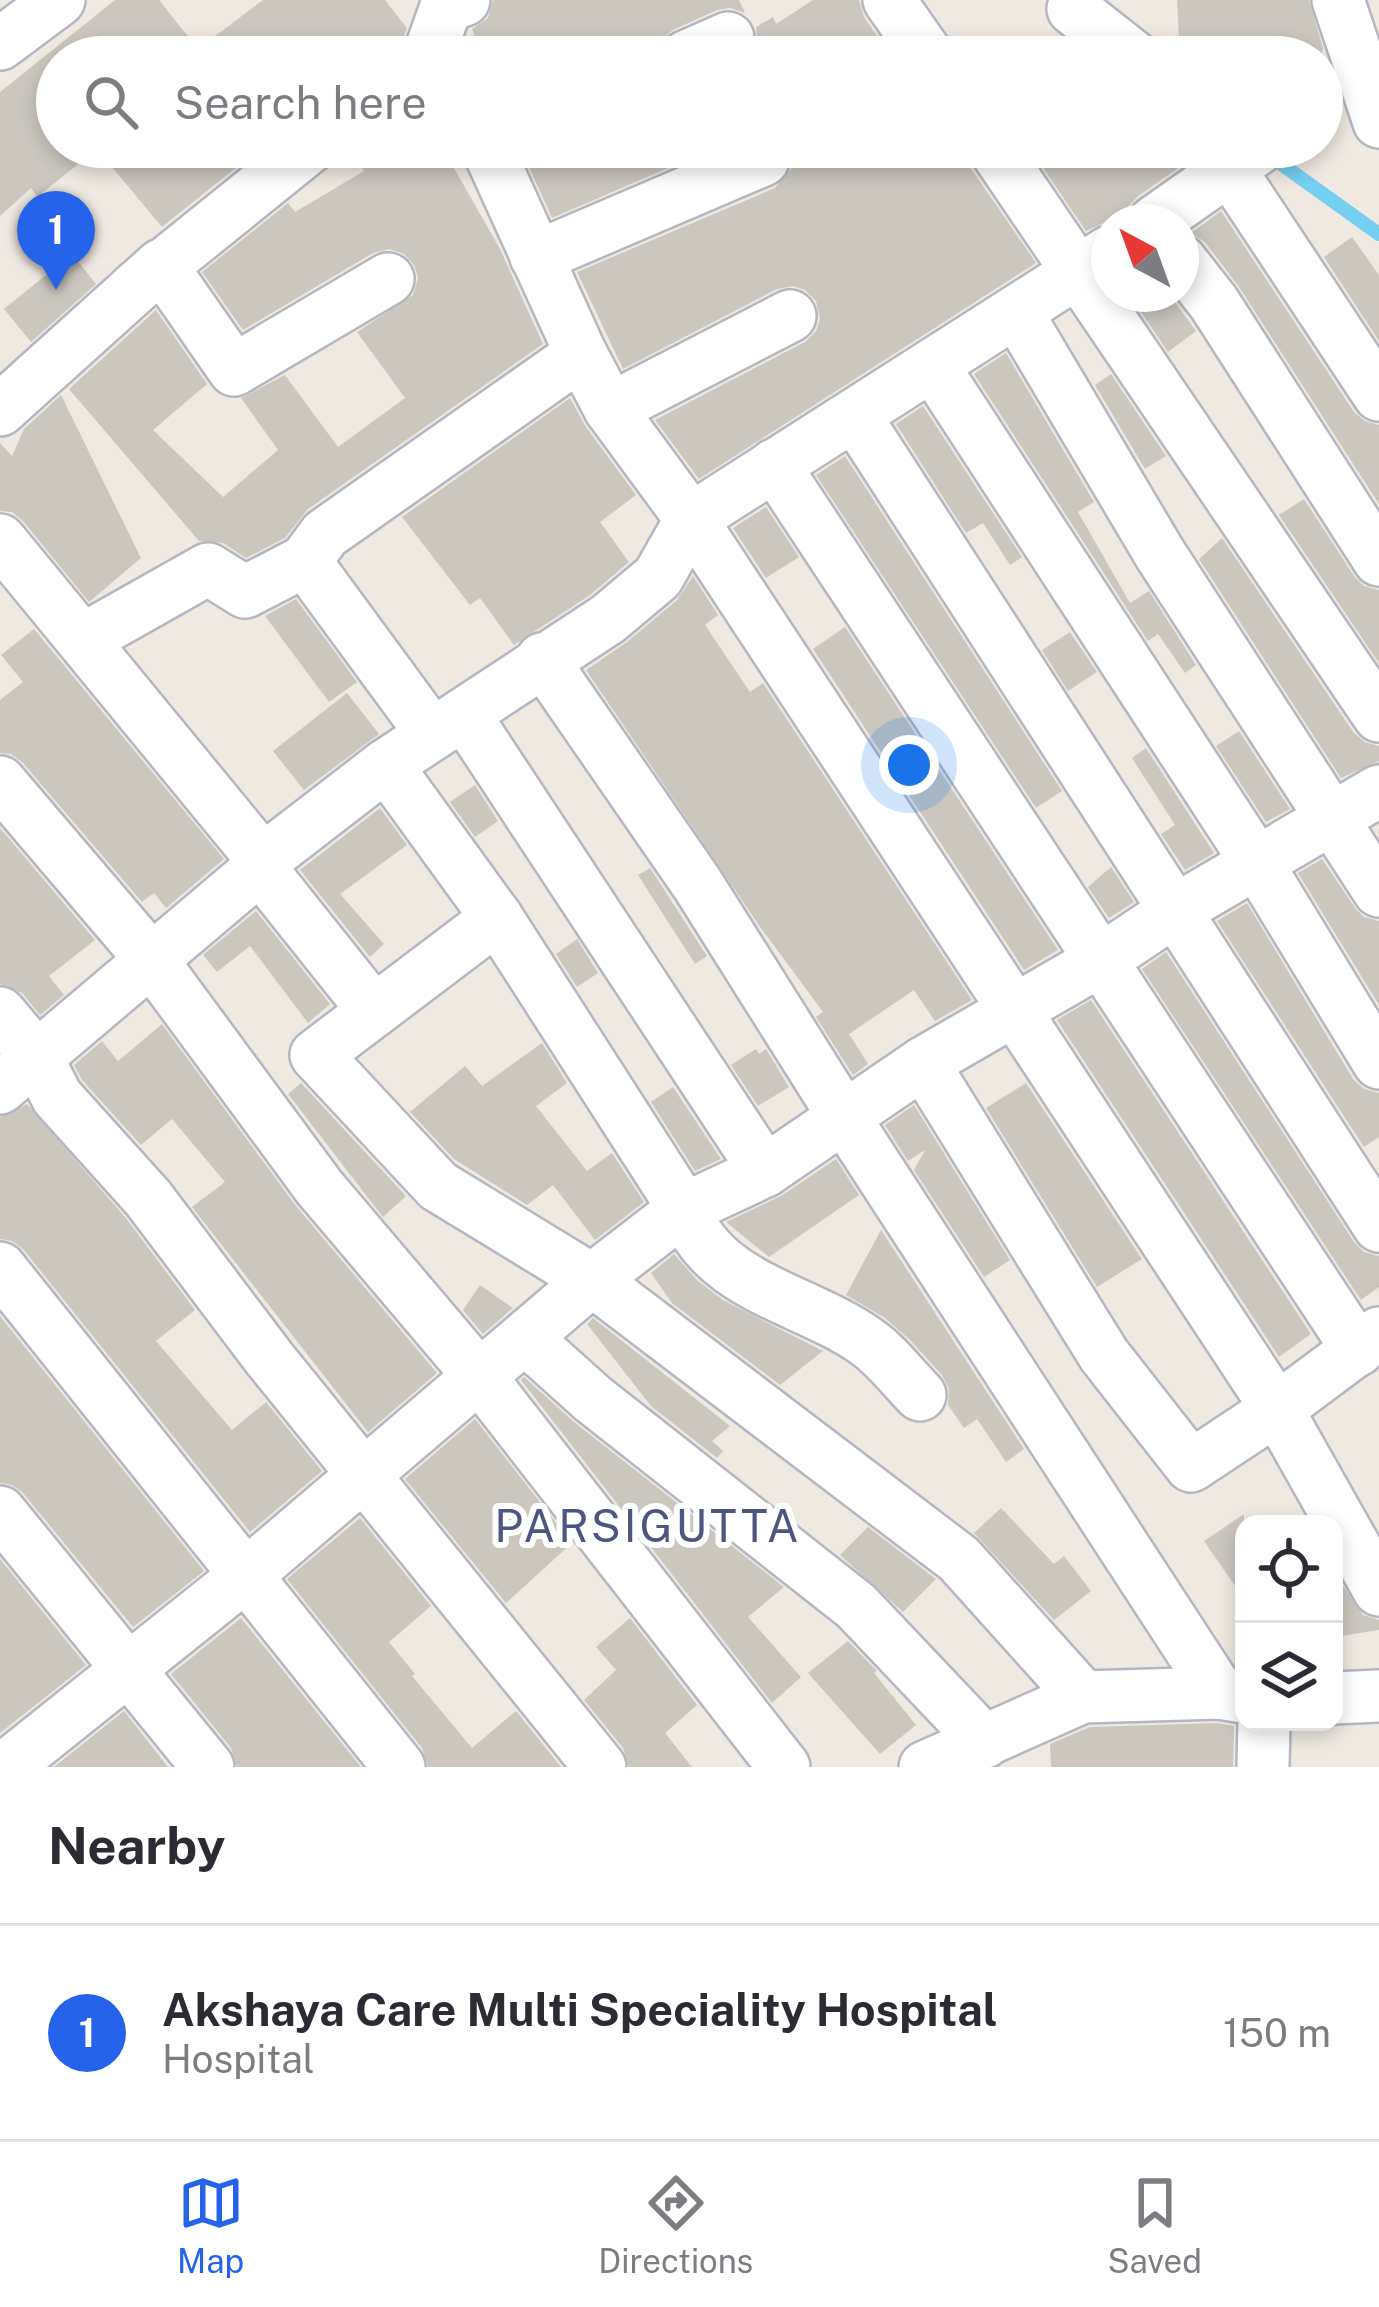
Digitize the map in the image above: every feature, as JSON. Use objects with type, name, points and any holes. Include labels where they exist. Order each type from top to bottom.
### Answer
[{"type":"street","points":[[0,44],[59,0]]},
{"type":"street","points":[[889,0],[914,36]]},
{"type":"street","points":[[1337,0],[1361,90]]},
{"type":"street","points":[[437,36],[452,2]]},
{"type":"street","points":[[452,2],[458,36]]},
{"type":"street","points":[[1073,9],[1107,36]]},
{"type":"street","points":[[4,396],[283,168]]},
{"type":"street","points":[[496,168],[610,409],[691,519],[1277,1409],[1379,1590]]},
{"type":"street","points":[[536,257],[744,168]]},
{"type":"street","points":[[1012,168],[1091,257]]},
{"type":"street","points":[[1180,204],[1231,168]]},
{"type":"street","points":[[1249,168],[1379,395]]},
{"type":"street","points":[[161,265],[234,370],[388,279]]},
{"type":"street","points":[[18,1072],[386,765],[542,658],[608,619],[658,577],[691,519],[1091,265]]},
{"type":"street","points":[[1199,283],[1379,560]]},
{"type":"street","points":[[1126,312],[1379,716]]},
{"type":"street","points":[[1017,314],[1160,554],[1379,891]]},
{"type":"street","points":[[610,409],[790,316]]},
{"type":"street","points":[[84,639],[208,569],[245,592],[305,561],[325,534],[581,355]]},
{"type":"street","points":[[933,366],[1257,863],[1379,1063]]},
{"type":"street","points":[[855,416],[1379,1226]]},
{"type":"street","points":[[774,465],[1098,962],[1368,1342],[1191,1466],[1104,1355],[923,1063]]},
{"type":"street","points":[[0,540],[84,639],[374,1011]]},
{"type":"street","points":[[305,561],[448,724],[765,1172]]},
{"type":"street","points":[[542,658],[698,884],[844,1117],[1232,1695]]},
{"type":"street","points":[[386,765],[497,919],[710,1255],[747,1280],[871,1344],[920,1395]]},
{"type":"street","points":[[0,782],[150,958],[319,1187],[480,1377],[784,1767]]},
{"type":"street","points":[[6,1763],[245,1576],[592,1280],[684,1209],[765,1172],[923,1063],[1379,791]]},
{"type":"street","points":[[497,919],[316,1055],[438,1186],[592,1280],[958,1559],[1083,1697]]},
{"type":"street","points":[[0,1012],[18,1072],[57,1096],[148,1198],[600,1767]]},
{"type":"street","points":[[0,1268],[400,1767]]},
{"type":"street","points":[[525,1338],[593,1399],[856,1606],[985,1742]]},
{"type":"street","points":[[538,1453],[593,1399]]},
{"type":"street","points":[[0,1512],[208,1767]]},
{"type":"street","points":[[925,1767],[1083,1697],[1232,1695]]},
{"type":"street","points":[[1343,1697],[1379,1696]]},
{"type":"street","points":[[1263,1767],[1264,1731]]},
{"type":"building","points":[[115,0],[159,0],[188,36],[70,36]]},
{"type":"building","points":[[263,0],[385,0],[407,28],[404,36],[215,36]]},
{"type":"building","points":[[493,0],[739,0],[745,13],[717,10],[665,36],[475,36],[472,29],[488,18]]},
{"type":"building","points":[[813,0],[859,0],[877,36],[757,36],[756,27],[773,17],[776,24]]},
{"type":"building","points":[[1177,0],[1309,0],[1320,36],[1179,36]]},
{"type":"building","points":[[36,63],[36,168],[73,168],[37,197],[31,188],[0,216],[0,92]]},
{"type":"building","points":[[113,168],[236,168],[162,227]]},
{"type":"building","points":[[454,168],[500,249],[543,344],[308,509],[285,538],[246,558],[223,543],[199,541],[69,389],[156,310],[207,384],[153,430],[223,497],[278,450],[241,398],[285,375],[338,447],[405,398],[357,332],[413,295],[418,278],[404,254],[389,249],[373,253],[243,330],[202,272],[288,203],[295,212],[364,171]]},
{"type":"building","points":[[529,168],[668,168],[552,218]]},
{"type":"building","points":[[971,168],[1036,263],[699,479],[655,420],[805,342],[820,319],[816,301],[793,286],[777,289],[623,369],[577,272],[775,188],[791,169]]},
{"type":"building","points":[[1043,168],[1178,168],[1131,204],[1091,204],[1091,229],[1086,231]]},
{"type":"building","points":[[1221,211],[1354,412],[1379,425],[1379,504],[1239,287],[1199,238],[1199,227]]},
{"type":"building","points":[[1352,237],[1379,275],[1379,341],[1324,257]]},
{"type":"building","points":[[72,254],[96,284],[31,342],[4,309]]},
{"type":"building","points":[[1141,312],[1182,312],[1196,331],[1168,352]]},
{"type":"building","points":[[1006,353],[1094,502],[1078,512],[1130,603],[1149,591],[1196,665],[1185,673],[1158,634],[1148,641],[974,374]]},
{"type":"building","points":[[1111,374],[1166,456],[1145,469],[1095,385]]},
{"type":"building","points":[[61,395],[141,558],[89,602],[23,521],[12,512],[0,511],[0,443],[12,456],[24,429]]},
{"type":"building","points":[[570,398],[636,495],[600,522],[629,562],[590,595],[514,645],[480,598],[470,605],[402,517]]},
{"type":"building","points":[[923,406],[1022,557],[1010,565],[983,523],[966,533],[896,424]]},
{"type":"building","points":[[845,456],[1062,791],[1036,808],[816,475]]},
{"type":"building","points":[[1304,499],[1354,576],[1364,586],[1379,590],[1379,663],[1279,515]]},
{"type":"building","points":[[766,507],[799,557],[766,578],[733,528]]},
{"type":"building","points":[[1222,538],[1354,733],[1379,746],[1379,761],[1341,778],[1199,559]]},
{"type":"building","points":[[693,576],[718,615],[705,625],[750,692],[763,683],[972,1000],[935,1021],[914,990],[849,1034],[868,1064],[853,1075],[816,1017],[823,1012],[586,670],[677,600]]},
{"type":"building","points":[[296,599],[357,682],[329,702],[265,616]]},
{"type":"building","points":[[845,627],[1058,950],[1024,970],[813,649]]},
{"type":"building","points":[[34,629],[224,859],[166,908],[154,893],[142,902],[23,763],[0,753],[0,700],[23,682],[1,655]]},
{"type":"building","points":[[1070,632],[1097,672],[1068,691],[1042,650]]},
{"type":"building","points":[[347,693],[379,734],[304,790],[273,751]]},
{"type":"building","points":[[1239,731],[1290,809],[1266,822],[1216,746]]},
{"type":"building","points":[[1146,748],[1214,853],[1185,870],[1161,834],[1175,825],[1132,758]]},
{"type":"building","points":[[475,785],[498,821],[475,837],[450,802]]},
{"type":"building","points":[[380,808],[407,845],[340,894],[384,944],[370,957],[300,870]]},
{"type":"building","points":[[0,828],[95,940],[49,976],[64,995],[40,1015],[22,993],[0,984]]},
{"type":"building","points":[[1322,859],[1355,908],[1364,917],[1379,921],[1379,1005],[1298,873]]},
{"type":"building","points":[[1111,867],[1134,902],[1109,918],[1088,887]]},
{"type":"building","points":[[650,868],[707,956],[695,964],[638,875]]},
{"type":"building","points":[[1247,903],[1353,1079],[1379,1093],[1379,1137],[1364,1147],[1217,921]]},
{"type":"building","points":[[256,911],[330,1004],[308,1023],[250,946],[217,972],[203,955]]},
{"type":"building","points":[[577,939],[598,973],[577,987],[556,954]]},
{"type":"building","points":[[1166,952],[1354,1242],[1364,1252],[1379,1256],[1379,1287],[1361,1300],[1142,969]]},
{"type":"building","points":[[1091,1000],[1311,1334],[1279,1357],[1057,1020]]},
{"type":"building","points":[[162,1024],[296,1206],[437,1373],[368,1432],[192,1207],[225,1182],[172,1119],[141,1145],[74,1065],[102,1041],[118,1061]]},
{"type":"building","points":[[542,1043],[567,1083],[536,1106],[587,1171],[612,1153],[644,1202],[595,1240],[553,1185],[527,1205],[454,1159],[410,1112],[465,1066],[482,1086]]},
{"type":"building","points":[[756,1049],[759,1054],[766,1049],[789,1087],[758,1106],[731,1065]]},
{"type":"building","points":[[301,1083],[406,1196],[383,1217],[288,1094]]},
{"type":"building","points":[[1026,1083],[1142,1259],[1097,1287],[986,1108]]},
{"type":"building","points":[[673,1087],[721,1159],[695,1171],[651,1102]]},
{"type":"building","points":[[27,1104],[125,1217],[195,1310],[156,1341],[232,1430],[266,1402],[322,1471],[250,1532],[23,1249],[0,1239],[0,1117]]},
{"type":"building","points":[[914,1105],[1010,1260],[984,1277],[914,1170],[925,1150],[908,1161],[885,1125]]},
{"type":"building","points":[[836,1159],[859,1195],[769,1257],[726,1222],[781,1196]]},
{"type":"building","points":[[881,1230],[1024,1449],[1006,1462],[977,1419],[964,1428],[948,1405],[949,1389],[942,1375],[910,1340],[885,1318],[846,1295]]},
{"type":"building","points":[[674,1254],[723,1300],[823,1351],[780,1385],[672,1303],[651,1273]]},
{"type":"building","points":[[480,1285],[513,1308],[483,1334],[463,1310]]},
{"type":"building","points":[[0,1316],[204,1571],[133,1627],[23,1493],[0,1483]]},
{"type":"building","points":[[593,1318],[730,1426],[712,1441],[723,1451],[717,1458],[651,1406],[587,1324]]},
{"type":"building","points":[[524,1377],[784,1587],[748,1617],[801,1677],[772,1703],[521,1380]]},
{"type":"building","points":[[475,1419],[572,1543],[506,1603],[405,1479]]},
{"type":"building","points":[[1001,1508],[1054,1564],[1064,1556],[1091,1591],[1054,1620],[974,1533]]},
{"type":"building","points":[[360,1518],[431,1606],[389,1642],[415,1674],[412,1676],[472,1748],[516,1711],[561,1767],[428,1767],[422,1748],[287,1579]]},
{"type":"building","points":[[1235,1520],[1235,1586],[1204,1541]]},
{"type":"building","points":[[868,1527],[936,1579],[903,1612],[840,1555]]},
{"type":"building","points":[[0,1559],[86,1665],[0,1733]]},
{"type":"building","points":[[1343,1585],[1363,1615],[1379,1620],[1379,1630],[1343,1636]]},
{"type":"building","points":[[241,1618],[361,1767],[237,1767],[231,1748],[171,1674]]},
{"type":"building","points":[[630,1618],[697,1705],[665,1733],[692,1767],[629,1767],[623,1748],[584,1700],[616,1670],[596,1647]]},
{"type":"building","points":[[848,1641],[877,1671],[874,1673],[916,1725],[880,1754],[808,1673]]},
{"type":"building","points":[[124,1711],[168,1767],[54,1767]]},
{"type":"building","points":[[1234,1726],[1233,1767],[1051,1767],[1050,1744],[1090,1727]]},
{"type":"waterway","points":[[1287,168],[1379,234]]},
{"type":"place","name":"Akshaya Care Multi Speciality Hospital","points":[[56,290]]},
{"type":"district","name":"PARSIGUTTA","points":[[648,1525]]}]
